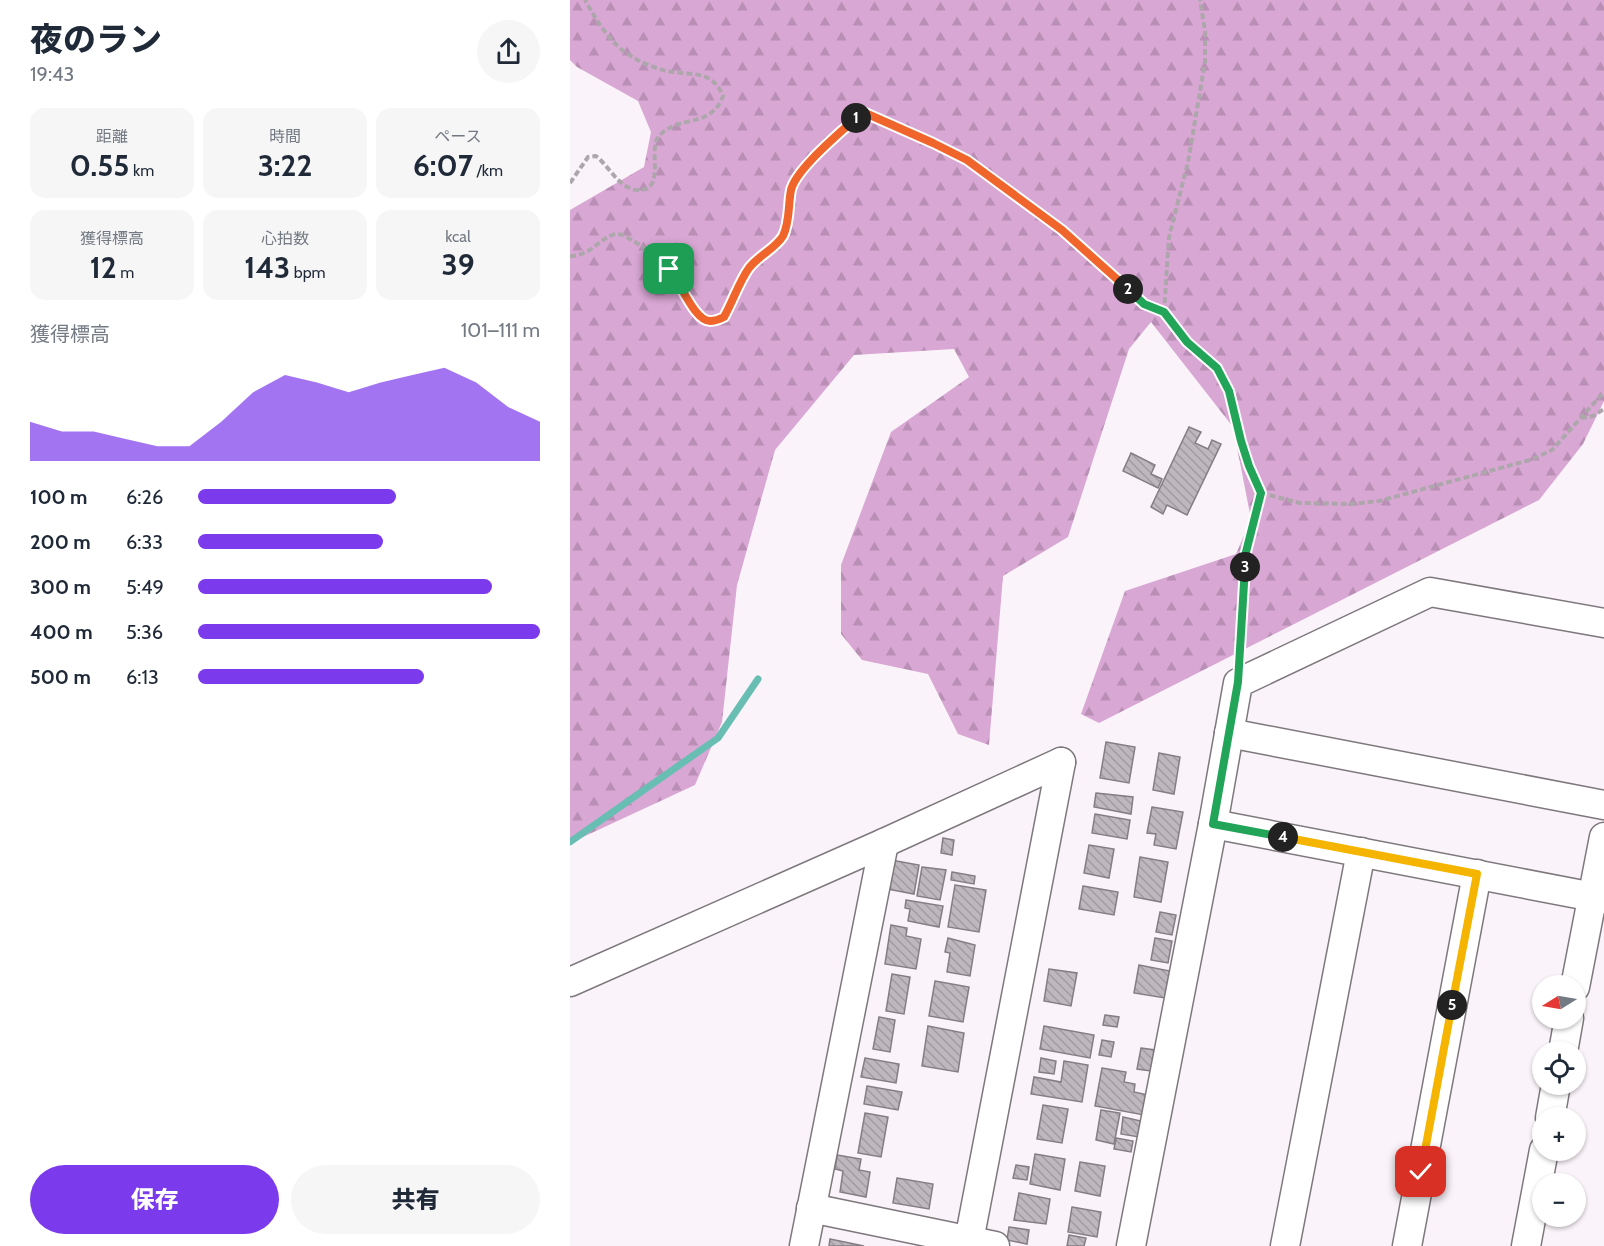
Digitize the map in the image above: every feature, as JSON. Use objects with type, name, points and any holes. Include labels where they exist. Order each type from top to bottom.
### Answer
[{"type":"street","points":[[1131,1246],[1213,824],[1238,682],[1430,592],[1604,623]]},
{"type":"street","points":[[1229,734],[1604,805]]},
{"type":"street","points":[[570,982],[884,843],[1060,762],[978,1244],[812,1208]]},
{"type":"street","points":[[1213,824],[1598,898]]},
{"type":"street","points":[[1578,975],[1598,898],[1604,837]]},
{"type":"street","points":[[804,1246],[884,843]]},
{"type":"street","points":[[1285,1246],[1361,852]]},
{"type":"street","points":[[1407,1246],[1477,874]]},
{"type":"street","points":[[1526,1246],[1542,1161]]},
{"type":"path","points":[[570,183],[588,157],[596,156],[604,162],[617,179],[627,186],[638,190],[648,187],[654,181],[654,148],[657,138],[668,128],[713,113],[723,96],[719,86],[704,75],[668,71],[622,50],[600,27],[585,0]]},
{"type":"path","points":[[1164,312],[1169,237],[1188,162],[1205,62],[1205,31],[1200,0]]},
{"type":"path","points":[[570,256],[587,254],[608,236],[618,233],[623,235],[669,269],[678,279],[689,304],[701,319],[708,322],[724,317],[748,269],[774,246],[784,233],[795,179],[830,141],[863,112],[967,160],[1062,230],[1144,304],[1164,312],[1187,342],[1207,357],[1222,374],[1229,391],[1249,466],[1261,493],[1246,552],[1238,682]]},
{"type":"path","points":[[1261,493],[1300,502],[1351,504],[1379,501],[1530,460],[1552,450],[1604,392]]},
{"type":"path","points":[[1581,418],[1593,416],[1604,409]]},
{"type":"green space","points":[[570,0],[1604,0],[1604,401],[1583,444],[1539,500],[1099,723],[1081,714],[1125,591],[1236,554],[1251,519],[1233,427],[1151,322],[1129,349],[1068,537],[1003,576],[989,745],[958,734],[928,674],[862,660],[841,634],[841,565],[891,432],[969,377],[954,349],[854,355],[775,450],[737,585],[722,722],[695,785],[570,843],[570,210],[644,167],[651,132],[638,101],[577,67],[570,60]]},
{"type":"building","points":[[1189,427],[1201,432],[1195,443],[1208,449],[1212,440],[1221,444],[1187,515],[1167,505],[1163,514],[1151,507]]},
{"type":"building","points":[[1131,453],[1155,465],[1151,474],[1162,479],[1158,488],[1123,471]]},
{"type":"building","points":[[1106,742],[1135,747],[1129,783],[1100,778]]},
{"type":"building","points":[[1159,753],[1180,757],[1174,794],[1153,790]]},
{"type":"building","points":[[1096,793],[1133,797],[1131,814],[1094,807]]},
{"type":"building","points":[[1152,807],[1183,812],[1176,849],[1154,845],[1156,834],[1147,833]]},
{"type":"building","points":[[1095,814],[1130,820],[1127,839],[1092,833]]},
{"type":"building","points":[[943,838],[954,840],[952,855],[941,853]]},
{"type":"building","points":[[1089,845],[1114,849],[1109,878],[1084,873]]},
{"type":"building","points":[[1140,857],[1168,862],[1161,902],[1134,897]]},
{"type":"building","points":[[891,860],[919,865],[914,894],[887,889]]},
{"type":"building","points":[[922,867],[946,870],[940,900],[917,896]]},
{"type":"building","points":[[952,872],[975,876],[974,884],[951,880]]},
{"type":"building","points":[[955,885],[986,890],[979,932],[948,927]]},
{"type":"building","points":[[1083,886],[1118,892],[1114,915],[1079,909]]},
{"type":"building","points":[[906,900],[943,906],[939,927],[908,921],[910,909],[905,908]]},
{"type":"building","points":[[1160,912],[1176,915],[1172,935],[1156,932]]},
{"type":"building","points":[[891,925],[907,928],[906,936],[921,939],[916,969],[885,964]]},
{"type":"building","points":[[948,938],[975,945],[970,976],[947,972],[950,953],[945,952]]},
{"type":"building","points":[[1155,938],[1172,941],[1168,963],[1151,960]]},
{"type":"building","points":[[1139,965],[1170,971],[1165,998],[1134,993]]},
{"type":"building","points":[[1049,969],[1077,973],[1071,1006],[1044,1001]]},
{"type":"building","points":[[892,974],[910,977],[904,1014],[886,1011]]},
{"type":"building","points":[[935,981],[969,987],[963,1022],[929,1016]]},
{"type":"building","points":[[1105,1015],[1119,1017],[1117,1027],[1103,1025]]},
{"type":"building","points":[[879,1017],[895,1020],[890,1052],[873,1049]]},
{"type":"building","points":[[928,1026],[964,1033],[958,1072],[922,1066]]},
{"type":"building","points":[[1044,1026],[1094,1035],[1090,1058],[1040,1049]]},
{"type":"building","points":[[1102,1040],[1114,1042],[1111,1057],[1099,1055]]},
{"type":"building","points":[[1141,1048],[1155,1050],[1151,1071],[1137,1069]]},
{"type":"building","points":[[865,1058],[899,1064],[896,1083],[861,1077]]},
{"type":"building","points":[[1041,1058],[1056,1061],[1054,1074],[1039,1072]]},
{"type":"building","points":[[1064,1061],[1088,1065],[1082,1102],[1031,1094],[1034,1077],[1061,1082]]},
{"type":"building","points":[[1102,1068],[1126,1072],[1124,1082],[1135,1084],[1134,1092],[1148,1095],[1144,1115],[1095,1106]]},
{"type":"building","points":[[867,1086],[902,1092],[898,1110],[864,1104]]},
{"type":"building","points":[[1043,1105],[1068,1109],[1062,1143],[1037,1139]]},
{"type":"building","points":[[1101,1110],[1120,1113],[1114,1144],[1096,1140]]},
{"type":"building","points":[[865,1113],[888,1117],[881,1157],[858,1153]]},
{"type":"building","points":[[1123,1117],[1141,1121],[1139,1137],[1121,1134]]},
{"type":"building","points":[[1116,1138],[1133,1141],[1131,1152],[1114,1149]]},
{"type":"building","points":[[1035,1154],[1065,1159],[1060,1190],[1030,1184]]},
{"type":"building","points":[[837,1155],[861,1159],[859,1170],[870,1172],[866,1197],[840,1192],[843,1171],[835,1169]]},
{"type":"building","points":[[1080,1162],[1105,1166],[1100,1196],[1075,1191]]},
{"type":"building","points":[[1016,1165],[1029,1167],[1027,1180],[1013,1178]]},
{"type":"building","points":[[897,1178],[933,1184],[929,1209],[893,1203]]},
{"type":"building","points":[[1019,1193],[1050,1199],[1046,1224],[1014,1220]]},
{"type":"building","points":[[1072,1207],[1101,1212],[1097,1237],[1068,1232]]},
{"type":"building","points":[[1009,1227],[1029,1230],[1027,1244],[1007,1240]]},
{"type":"building","points":[[1069,1235],[1086,1238],[1084,1246],[1067,1246]]},
{"type":"building","points":[[830,1239],[864,1246],[829,1246]]},
{"type":"waterway","points":[[570,842],[718,738],[758,679]]},
{"type":"route","points":[[669,269],[678,279],[689,304],[701,319],[708,322],[724,317],[748,269],[781,239],[795,179],[830,141],[863,112],[967,160],[996,180],[1062,230],[1144,304],[1164,312],[1187,342],[1207,357],[1222,374],[1229,391],[1249,466],[1261,493],[1246,552],[1238,682],[1213,824],[1477,874],[1421,1172]]}]
